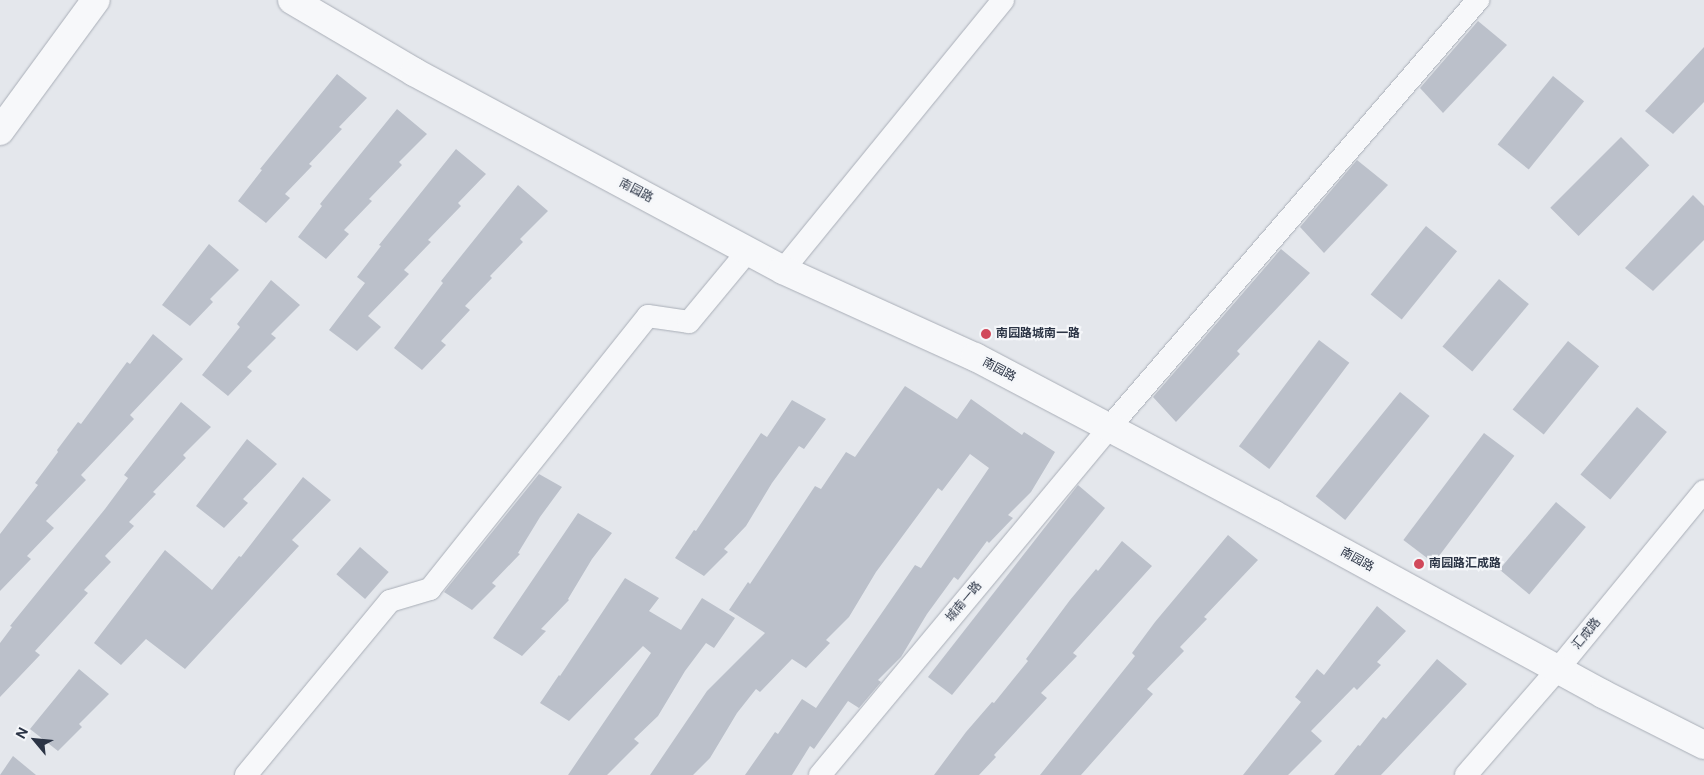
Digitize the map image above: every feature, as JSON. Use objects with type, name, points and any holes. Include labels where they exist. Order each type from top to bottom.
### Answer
[{"type":"street","points":[[0,131],[96,0]]},
{"type":"street","name":"南园路","points":[[292,0],[414,72],[783,270],[975,357],[1273,514],[1558,669],[1704,745]]},
{"type":"street","points":[[783,270],[1003,0]]},
{"type":"street","name":"城南一路","points":[[820,775],[1108,428],[1478,0]]},
{"type":"street","points":[[246,775],[390,601],[430,589],[648,316],[689,322],[748,251]]},
{"type":"street","name":"汇成路","points":[[1466,775],[1558,669],[1704,491]]},
{"type":"building","points":[[1478,21],[1507,45],[1443,113],[1420,88]]},
{"type":"building","points":[[1704,47],[1704,102],[1673,134],[1645,111]]},
{"type":"building","points":[[337,74],[367,98],[339,127],[342,129],[309,164],[312,166],[285,194],[290,198],[266,223],[238,201],[262,170],[260,169]]},
{"type":"building","points":[[1553,76],[1584,101],[1529,170],[1498,144]]},
{"type":"building","points":[[397,109],[427,134],[399,162],[402,165],[369,199],[372,201],[344,230],[349,234],[326,259],[298,237],[322,206],[320,204]]},
{"type":"building","points":[[1621,137],[1649,165],[1579,236],[1550,208]]},
{"type":"building","points":[[456,149],[486,174],[458,203],[461,206],[428,240],[431,242],[404,270],[409,274],[368,316],[381,327],[357,351],[329,330],[365,283],[357,277],[381,246],[379,245]]},
{"type":"building","points":[[1357,160],[1388,185],[1324,253],[1300,227]]},
{"type":"building","points":[[518,185],[548,211],[520,239],[523,242],[490,276],[492,278],[465,306],[470,310],[441,341],[446,345],[422,370],[394,348],[443,283],[441,281]]},
{"type":"building","points":[[1693,195],[1704,206],[1704,240],[1653,291],[1625,268]]},
{"type":"building","points":[[1426,226],[1457,251],[1402,320],[1371,294]]},
{"type":"building","points":[[209,244],[239,270],[210,299],[213,302],[190,326],[162,305]]},
{"type":"building","points":[[1281,249],[1310,273],[1237,351],[1240,354],[1176,422],[1153,397]]},
{"type":"building","points":[[1499,279],[1529,304],[1472,371],[1442,346]]},
{"type":"building","points":[[271,280],[300,305],[271,334],[276,338],[247,367],[252,371],[228,396],[202,375],[240,327],[237,324]]},
{"type":"building","points":[[153,334],[183,359],[130,415],[134,419],[81,475],[86,480],[46,521],[54,528],[27,556],[31,559],[0,591],[0,534],[38,485],[35,483],[78,422],[81,424],[127,362],[130,364]]},
{"type":"building","points":[[1319,340],[1349,363],[1269,469],[1239,446]]},
{"type":"building","points":[[1568,341],[1599,366],[1544,435],[1513,409]]},
{"type":"building","points":[[905,386],[957,419],[971,399],[1022,435],[1024,432],[1055,452],[1031,492],[1008,515],[1013,518],[989,543],[987,541],[958,580],[954,577],[927,614],[901,657],[878,680],[881,682],[859,708],[848,701],[814,749],[810,746],[792,775],[745,775],[775,732],[778,734],[802,699],[816,708],[915,565],[921,568],[989,468],[970,454],[942,491],[938,488],[876,572],[849,617],[826,640],[830,643],[806,668],[792,659],[760,692],[756,689],[737,713],[710,758],[693,775],[650,775],[707,691],[765,633],[729,610],[748,582],[750,584],[815,486],[821,489],[846,452],[855,457]]},
{"type":"building","points":[[1400,392],[1430,416],[1345,520],[1316,496]]},
{"type":"building","points":[[792,400],[826,419],[804,449],[799,446],[772,483],[746,526],[724,549],[728,552],[704,576],[675,558],[694,530],[696,531],[761,433],[767,437]]},
{"type":"building","points":[[181,402],[211,427],[183,455],[186,458],[153,492],[156,494],[129,522],[134,526],[105,556],[111,562],[84,590],[88,593],[35,651],[40,655],[0,697],[0,643],[12,627],[10,626],[105,509],[128,478],[124,475]]},
{"type":"building","points":[[1637,407],[1667,432],[1610,499],[1580,474]]},
{"type":"building","points":[[1484,433],[1514,456],[1434,563],[1403,540]]},
{"type":"building","points":[[247,439],[277,464],[243,499],[248,503],[224,528],[196,506]]},
{"type":"building","points":[[539,474],[562,487],[540,517],[518,553],[520,554],[492,583],[496,586],[472,610],[444,592]]},
{"type":"building","points":[[303,477],[331,500],[292,540],[299,546],[185,669],[146,639],[121,665],[94,643],[165,550],[212,590],[239,556],[241,557]]},
{"type":"building","points":[[1078,485],[1105,508],[952,695],[928,677]]},
{"type":"building","points":[[1556,502],[1586,527],[1529,594],[1499,569]]},
{"type":"building","points":[[578,513],[612,533],[592,559],[569,600],[541,629],[546,631],[522,656],[493,638]]},
{"type":"building","points":[[1228,535],[1258,560],[1204,617],[1207,619],[1180,647],[1184,651],[1147,689],[1153,694],[1081,775],[1040,775],[1135,656],[1132,653],[1155,622]]},
{"type":"building","points":[[1122,541],[1152,566],[1073,653],[1077,656],[1041,693],[1047,698],[994,755],[996,757],[979,775],[934,775],[966,732],[992,702],[994,703],[1028,661],[1026,659],[1070,600],[1096,569],[1098,571]]},
{"type":"building","points":[[360,547],[389,572],[365,599],[336,574]]},
{"type":"building","points":[[625,578],[659,598],[649,611],[681,630],[702,598],[735,618],[714,648],[706,643],[685,671],[658,716],[634,739],[639,743],[607,775],[568,775],[651,653],[643,646],[569,721],[540,703]]},
{"type":"building","points":[[1377,606],[1406,631],[1377,662],[1381,665],[1357,690],[1354,687],[1311,731],[1322,741],[1288,775],[1243,775],[1301,702],[1295,697],[1317,669],[1324,675]]},
{"type":"building","points":[[1437,659],[1467,684],[1381,775],[1334,775],[1358,745],[1360,746],[1383,717],[1386,719]]},
{"type":"building","points":[[79,669],[109,694],[79,724],[82,727],[58,751],[30,729]]},
{"type":"building","points":[[13,756],[36,775],[0,775]]},
{"type":"place","name":"南园路城南一路","points":[[986,334]]},
{"type":"place","name":"南园路汇成路","points":[[1419,564]]}]
